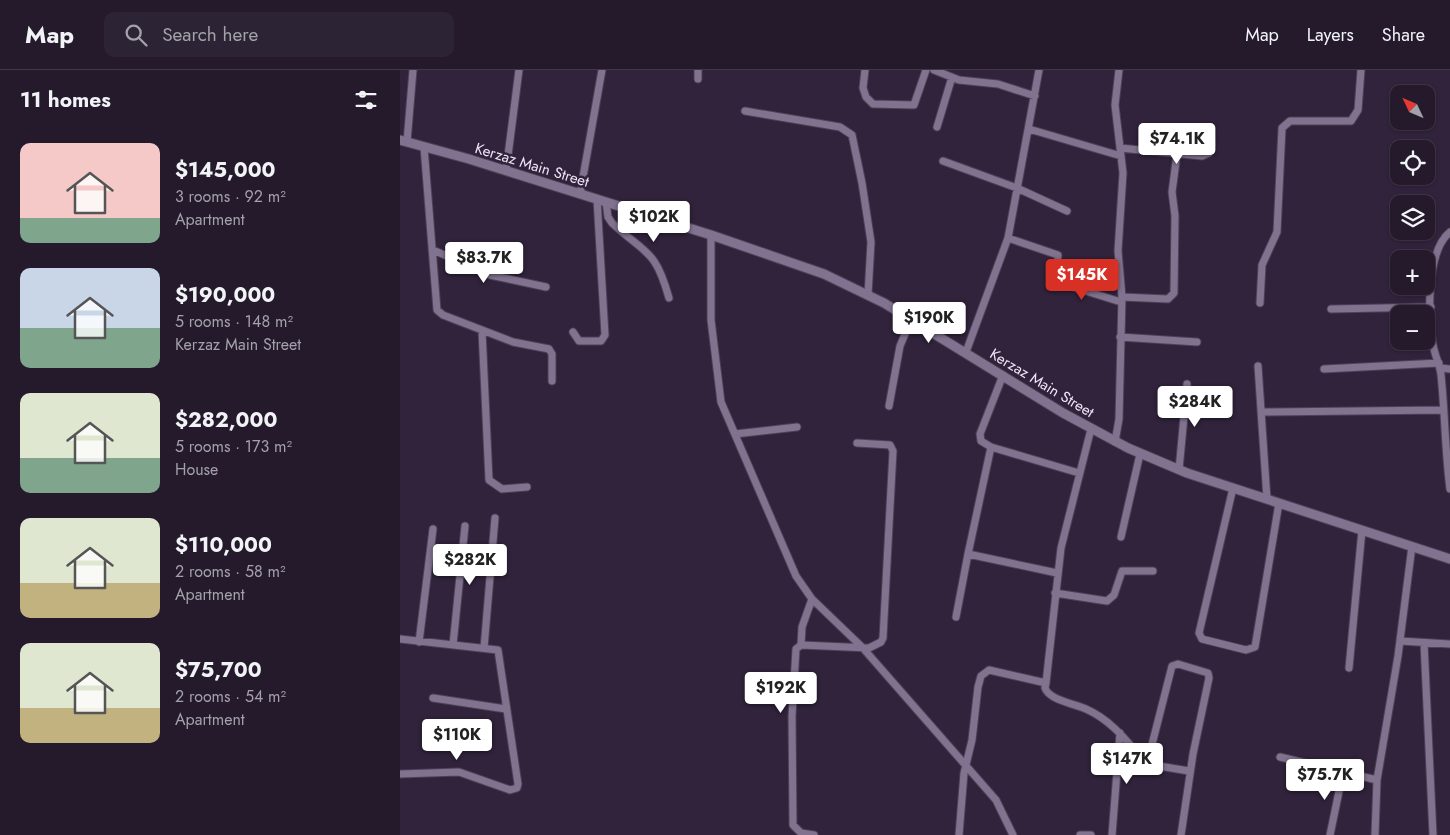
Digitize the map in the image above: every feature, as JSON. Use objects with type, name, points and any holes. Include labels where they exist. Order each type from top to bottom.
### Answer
[{"type":"street","points":[[404,141],[413,70]]},
{"type":"street","points":[[506,171],[519,70]]},
{"type":"street","points":[[580,194],[602,70]]},
{"type":"street","points":[[698,70],[698,79]]},
{"type":"street","points":[[865,70],[863,88],[866,97],[872,104],[913,106],[916,103],[926,70]]},
{"type":"street","points":[[934,70],[952,77],[998,84],[1036,96]]},
{"type":"street","points":[[966,352],[1008,238],[1036,96],[1039,70]]},
{"type":"street","points":[[1115,442],[1119,419],[1121,300],[1118,251],[1123,173],[1115,105],[1119,70]]},
{"type":"street","points":[[1260,303],[1262,265],[1277,232],[1282,128],[1290,121],[1351,121],[1358,110],[1361,70]]},
{"type":"street","points":[[937,127],[952,77]]},
{"type":"street","points":[[745,111],[840,127],[851,132],[869,221],[871,262],[868,295]]},
{"type":"street","points":[[1029,129],[1121,156]]},
{"type":"street","name":"Kerzaz Main Street","points":[[404,141],[597,199],[798,264],[868,295],[966,352],[1091,429],[1140,454],[1179,470],[1450,559]]},
{"type":"street","points":[[1120,148],[1207,155],[1211,144]]},
{"type":"street","points":[[424,147],[437,310],[443,315],[513,342],[549,349],[552,354],[552,381]]},
{"type":"street","points":[[1008,238],[1058,255],[1055,278],[1057,282],[1121,300],[1168,299],[1174,293],[1175,216],[1172,192],[1177,154]]},
{"type":"street","points":[[943,161],[1017,188],[1067,212]]},
{"type":"street","points":[[573,332],[580,341],[601,341],[605,335],[597,199]]},
{"type":"street","points":[[606,202],[608,217],[612,223],[650,253],[656,262],[669,298]]},
{"type":"street","points":[[1431,305],[1435,259],[1444,237],[1450,232]]},
{"type":"street","points":[[711,235],[710,298],[715,365],[721,402],[796,576],[812,599],[862,648],[996,800],[1013,835]]},
{"type":"street","points":[[432,250],[490,275],[546,287]]},
{"type":"street","points":[[1331,309],[1390,308]]},
{"type":"street","points":[[889,406],[900,346],[912,320]]},
{"type":"street","points":[[482,330],[489,480],[502,489],[527,487]]},
{"type":"street","points":[[1120,337],[1197,342]]},
{"type":"street","points":[[1434,350],[1439,365],[1443,410],[1447,427],[1450,489]]},
{"type":"street","points":[[1324,369],[1439,365],[1450,368]]},
{"type":"street","points":[[1258,366],[1267,499]]},
{"type":"street","points":[[1003,375],[980,434],[981,441],[991,447],[1079,472]]},
{"type":"street","points":[[1179,470],[1187,384]]},
{"type":"street","points":[[1261,412],[1443,410]]},
{"type":"street","points":[[735,434],[797,427]]},
{"type":"street","points":[[1091,429],[1061,548],[1045,688],[1049,695],[1089,710],[1120,732],[1147,764],[1190,771]]},
{"type":"street","points":[[801,645],[862,648],[875,646],[884,638],[893,455],[890,445],[857,443]]},
{"type":"street","points":[[956,617],[991,447]]},
{"type":"street","points":[[1121,537],[1140,454]]},
{"type":"street","points":[[1233,488],[1199,633],[1202,639],[1246,650],[1255,647],[1279,503]]},
{"type":"street","points":[[484,648],[495,518]]},
{"type":"street","points":[[453,645],[465,526]]},
{"type":"street","points":[[419,642],[433,529]]},
{"type":"street","points":[[1349,668],[1362,530]]},
{"type":"street","points":[[1375,835],[1376,780],[1400,642],[1412,546]]},
{"type":"street","points":[[968,554],[1057,574]]},
{"type":"street","points":[[1450,559],[1450,567]]},
{"type":"street","points":[[1055,593],[1106,601],[1114,595],[1122,571],[1152,571]]},
{"type":"street","points":[[812,599],[802,627],[801,645],[795,651],[791,804],[793,825],[797,830],[814,835]]},
{"type":"street","points":[[400,639],[498,650],[506,710],[518,776],[516,788],[510,790],[450,771],[400,774]]},
{"type":"street","points":[[1400,642],[1450,644]]},
{"type":"street","points":[[1424,643],[1433,835]]},
{"type":"street","points":[[1147,764],[1172,666],[1178,664],[1209,676],[1190,771],[1181,835]]},
{"type":"street","points":[[959,835],[965,765],[972,740],[979,681],[983,673],[988,670],[1046,683]]},
{"type":"street","points":[[433,698],[506,710]]},
{"type":"street","points":[[1112,835],[1120,732]]},
{"type":"street","points":[[1280,757],[1376,780]]},
{"type":"street","points":[[1330,835],[1343,772]]},
{"type":"street","points":[[1080,835],[1091,835]]}]
